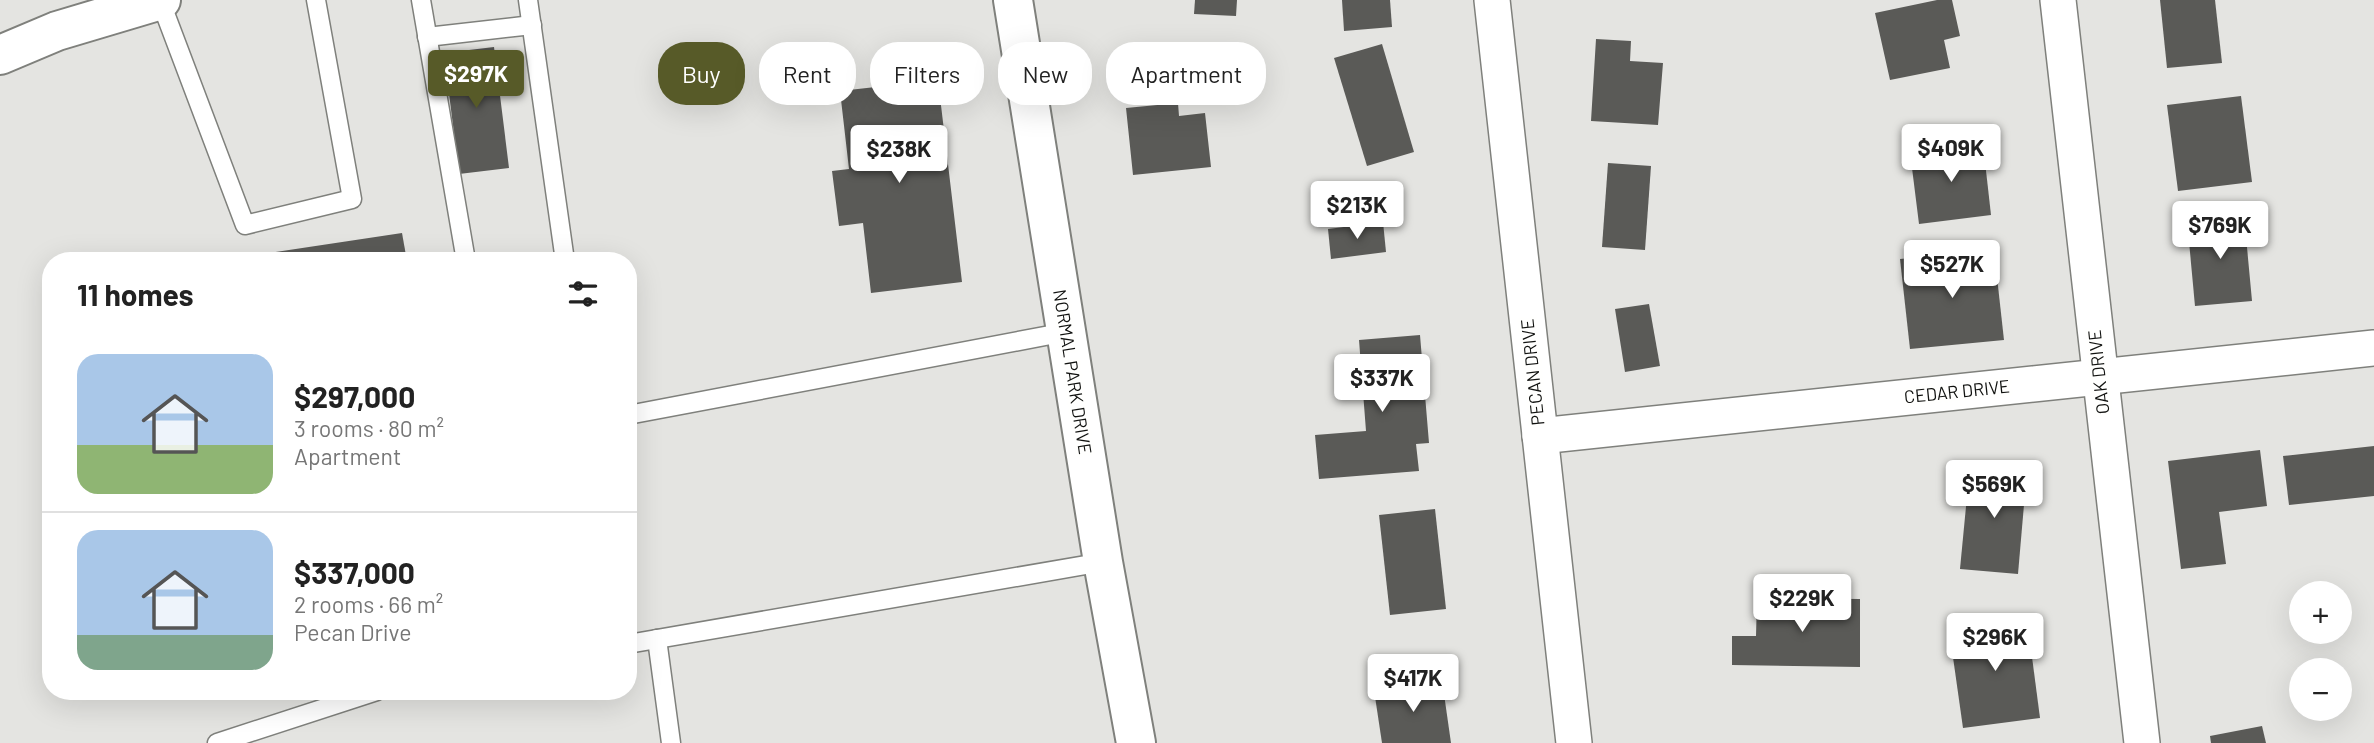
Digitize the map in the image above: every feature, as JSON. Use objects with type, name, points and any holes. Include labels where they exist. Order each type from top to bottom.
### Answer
[{"type":"street","points":[[0,55],[57,31],[161,0]]},
{"type":"street","name":"NORMAL PARK DRIVE","points":[[1013,0],[1103,562],[1136,743]]},
{"type":"street","name":"PECAN DRIVE","points":[[1492,0],[1574,743]]},
{"type":"street","name":"OAK DRIVE","points":[[2058,0],[2142,743]]},
{"type":"street","name":"CEDAR DRIVE","points":[[1540,436],[2374,348]]},
{"type":"lane","points":[[161,0],[245,225],[352,199],[316,0]]},
{"type":"lane","points":[[421,0],[464,252]]},
{"type":"lane","points":[[528,0],[564,252]]},
{"type":"lane","points":[[427,37],[532,24]]},
{"type":"lane","points":[[637,413],[1066,332]]},
{"type":"lane","points":[[637,642],[1103,562]]},
{"type":"lane","points":[[657,639],[671,743]]},
{"type":"lane","points":[[217,743],[349,700]]},
{"type":"building","points":[[1195,0],[1237,0],[1236,16],[1194,14]]},
{"type":"building","points":[[1342,0],[1390,0],[1392,27],[1344,31]]},
{"type":"building","points":[[1937,0],[1952,0],[1960,36],[1944,40],[1950,68],[1890,80],[1875,13]]},
{"type":"building","points":[[2160,0],[2215,0],[2222,63],[2167,68]]},
{"type":"building","points":[[1596,39],[1631,41],[1630,61],[1663,63],[1658,125],[1591,121]]},
{"type":"building","points":[[1382,44],[1414,152],[1367,166],[1334,58]]},
{"type":"building","points":[[494,47],[509,168],[459,174],[444,53]]},
{"type":"building","points":[[870,88],[870,105],[941,105],[962,282],[871,293],[863,223],[839,226],[832,171],[849,169],[842,105],[856,105],[856,89]]},
{"type":"building","points":[[2241,96],[2252,182],[2178,191],[2167,105]]},
{"type":"building","points":[[1178,105],[1179,116],[1205,113],[1211,167],[1133,175],[1126,108]]},
{"type":"building","points":[[1983,144],[1991,215],[1919,224],[1910,152]]},
{"type":"building","points":[[1608,163],[1651,166],[1645,250],[1602,247]]},
{"type":"building","points":[[2244,215],[2252,301],[2195,306],[2187,220]]},
{"type":"building","points":[[1383,222],[1386,252],[1331,259],[1328,229]]},
{"type":"building","points":[[402,233],[405,252],[276,252]]},
{"type":"building","points":[[1994,250],[2004,340],[1910,349],[1900,259]]},
{"type":"building","points":[[1649,304],[1660,366],[1625,372],[1615,309]]},
{"type":"building","points":[[1420,335],[1429,443],[1416,444],[1419,471],[1319,479],[1315,435],[1366,431],[1359,340]]},
{"type":"building","points":[[2374,446],[2374,496],[2289,505],[2283,456]]},
{"type":"building","points":[[2260,450],[2267,506],[2219,512],[2226,564],[2181,569],[2168,461]]},
{"type":"building","points":[[1970,465],[2027,470],[2018,574],[1960,569]]},
{"type":"building","points":[[1435,509],[1446,609],[1390,615],[1379,515]]},
{"type":"building","points":[[1757,598],[1860,599],[1860,667],[1732,665],[1732,636],[1756,636]]},
{"type":"building","points":[[2027,619],[2040,718],[1963,728],[1949,629]]},
{"type":"building","points":[[1442,680],[1451,743],[1382,743],[1374,690]]},
{"type":"building","points":[[2262,726],[2266,743],[2211,743],[2210,736]]}]
